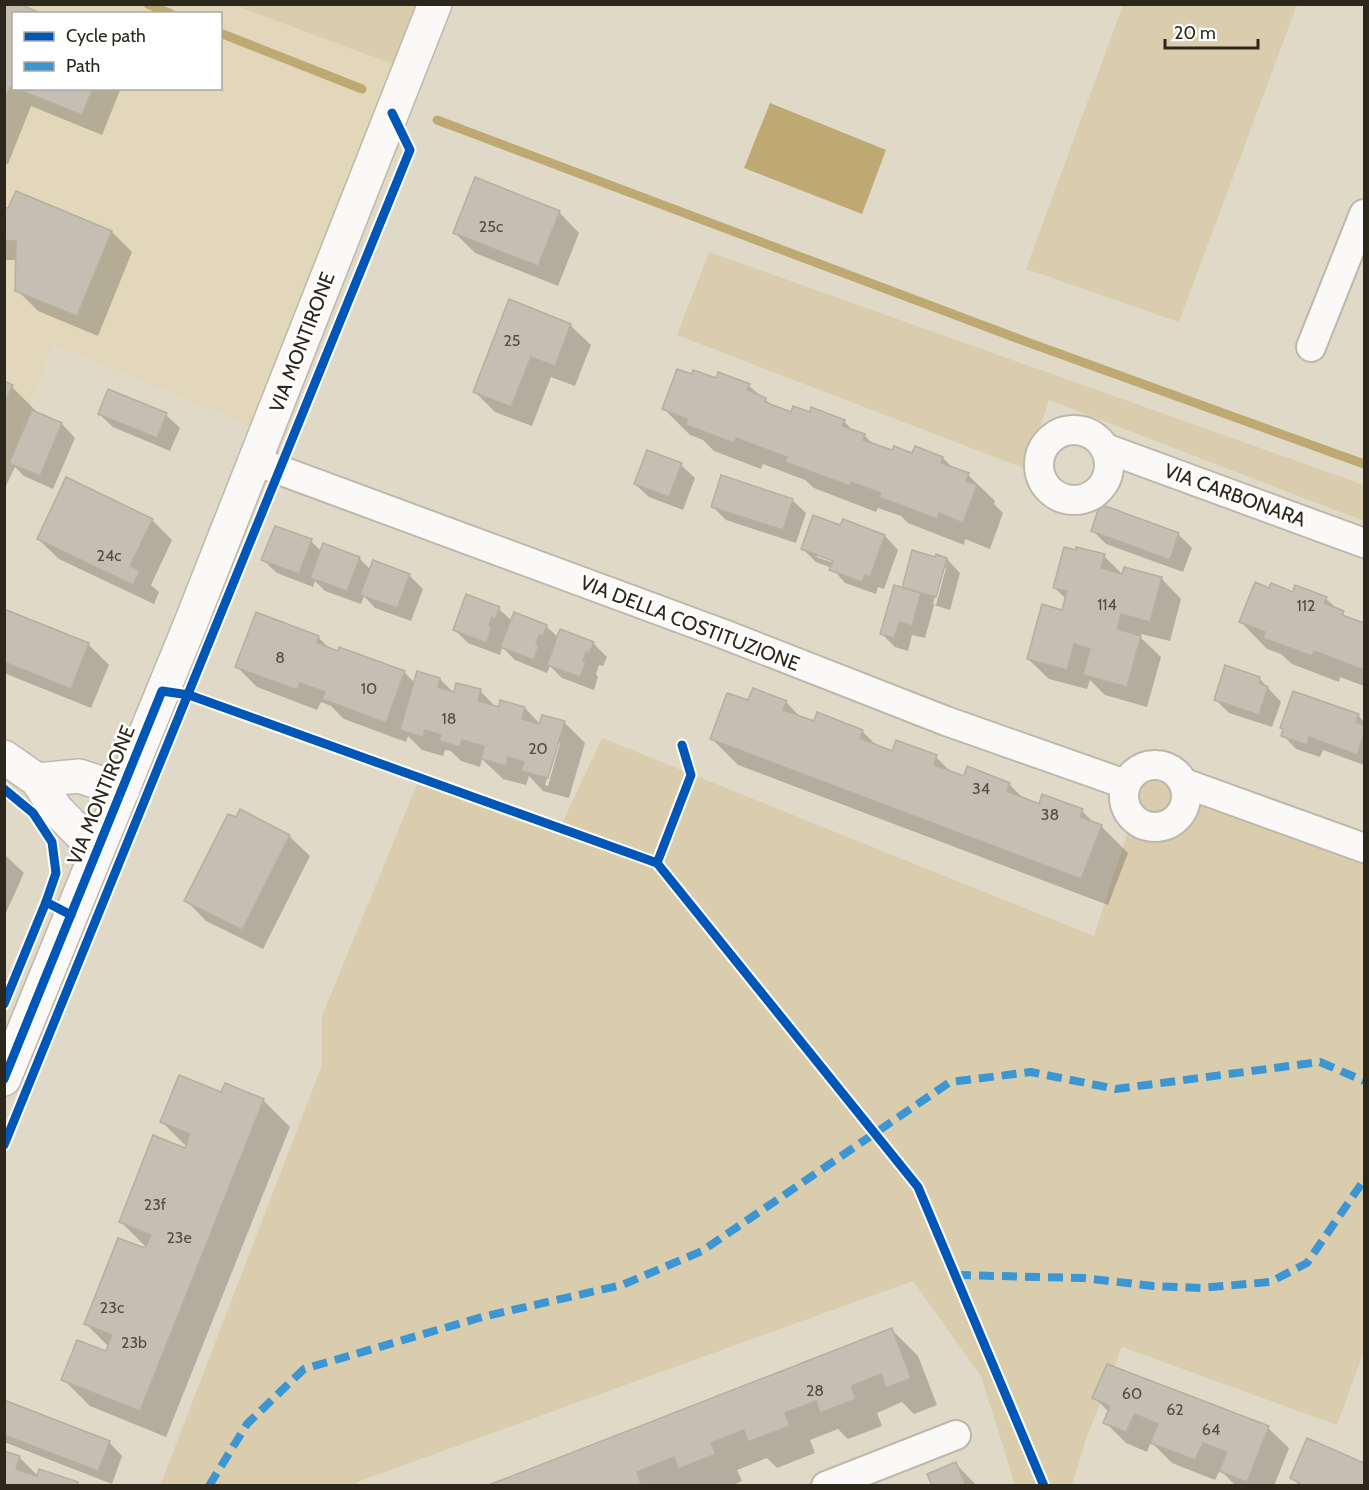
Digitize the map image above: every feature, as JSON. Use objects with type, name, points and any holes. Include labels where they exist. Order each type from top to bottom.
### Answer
[{"type":"street","name":"VIA MONTIRONE","points":[[6,1073],[123,790],[435,4]]},
{"type":"street","points":[[1311,346],[1365,214]]},
{"type":"street","name":"VIA CARBONARA","points":[[1105,448],[1365,543]]},
{"type":"street","name":"VIA DELLA COSTITUZIONE","points":[[255,461],[716,631],[946,721],[1125,784]]},
{"type":"street","points":[[4,757],[37,780],[56,809],[98,851]]},
{"type":"street","points":[[1155,764],[1167,766],[1177,773],[1184,783],[1187,793],[1186,803],[1182,813],[1175,820],[1156,827],[1137,821],[1129,814],[1125,805],[1125,784],[1142,766],[1155,764]]},
{"type":"street","points":[[37,780],[79,776],[123,790]]},
{"type":"street","points":[[1184,783],[1365,848]]},
{"type":"street","points":[[826,1485],[956,1435]]},
{"type":"shaded area","points":[[5,5],[435,5],[256,428],[53,344],[5,473]]},
{"type":"shaded area","points":[[234,5],[435,5],[409,70]]},
{"type":"shaded area","points":[[1123,5],[1297,5],[1179,322],[1026,269]]},
{"type":"shaded area","points":[[770,103],[886,150],[862,214],[744,168]]},
{"type":"shaded area","points":[[709,252],[1364,485],[1364,521],[1049,400],[1026,469],[677,335]]},
{"type":"shaded area","points":[[602,738],[1094,936],[1148,770],[1364,850],[1364,1351],[1337,1425],[1122,1347],[1086,1439],[1072,1485],[1015,1485],[981,1376],[913,1281],[357,1482],[356,1485],[160,1486],[322,1065],[322,1016],[418,782],[559,830]]},
{"type":"building","points":[[4,4],[20,4],[38,12],[12,12],[12,88],[10,87],[4,101]]},
{"type":"building","points":[[20,90],[92,90],[82,115]]},
{"type":"building","points":[[475,177],[560,211],[538,266],[453,233]]},
{"type":"building","points":[[16,191],[112,231],[77,316],[15,291],[16,241],[4,240],[4,208],[8,208]]},
{"type":"building","points":[[509,299],[571,324],[555,366],[531,357],[511,407],[473,392]]},
{"type":"building","points":[[677,369],[692,374],[693,370],[716,378],[718,372],[750,384],[747,390],[766,398],[765,402],[791,412],[793,406],[810,412],[811,407],[845,420],[842,426],[865,434],[863,440],[892,450],[894,446],[912,453],[915,446],[943,457],[941,463],[969,473],[966,481],[977,485],[963,523],[939,513],[937,519],[879,497],[881,493],[851,482],[850,486],[785,462],[787,457],[736,438],[734,443],[686,425],[687,419],[662,409]]},
{"type":"building","points":[[4,381],[13,385],[4,404]]},
{"type":"building","points":[[108,389],[167,413],[157,438],[98,414]]},
{"type":"building","points":[[32,410],[62,423],[40,476],[9,463]]},
{"type":"building","points":[[647,450],[682,463],[669,497],[634,484]]},
{"type":"building","points":[[721,475],[793,499],[783,530],[711,507]]},
{"type":"building","points":[[66,477],[153,519],[130,566],[140,571],[133,585],[37,539]]},
{"type":"building","points":[[1100,504],[1179,533],[1170,560],[1091,531]]},
{"type":"building","points":[[813,515],[840,525],[843,519],[885,535],[870,577],[865,575],[862,582],[829,570],[833,561],[801,549]]},
{"type":"building","points":[[275,526],[312,539],[299,574],[261,560]]},
{"type":"building","points":[[323,543],[360,557],[347,591],[310,578]]},
{"type":"building","points":[[1064,547],[1076,550],[1076,547],[1105,554],[1101,568],[1122,574],[1124,567],[1162,577],[1150,622],[1121,614],[1117,629],[1141,636],[1127,687],[1083,675],[1090,649],[1074,644],[1067,670],[1027,659],[1042,604],[1062,610],[1067,591],[1053,588]]},
{"type":"building","points":[[912,550],[947,558],[936,597],[902,588]]},
{"type":"building","points":[[373,560],[410,574],[397,608],[360,595]]},
{"type":"building","points":[[1255,582],[1269,588],[1271,583],[1293,592],[1295,585],[1327,597],[1324,603],[1344,611],[1342,615],[1364,623],[1364,670],[1314,651],[1312,656],[1263,638],[1265,632],[1239,622]]},
{"type":"building","points":[[894,585],[921,593],[912,626],[899,622],[894,638],[880,634]]},
{"type":"building","points":[[466,594],[500,607],[495,619],[492,617],[489,626],[492,628],[486,643],[453,630]]},
{"type":"building","points":[[4,609],[89,643],[71,689],[4,662]]},
{"type":"building","points":[[256,612],[319,636],[317,643],[338,651],[339,647],[405,671],[386,723],[322,699],[325,692],[300,683],[297,690],[235,667]]},
{"type":"building","points":[[514,612],[547,625],[543,636],[539,635],[536,644],[539,645],[534,660],[500,647]]},
{"type":"building","points":[[560,629],[594,642],[589,654],[586,652],[583,661],[586,662],[580,677],[547,665]]},
{"type":"building","points":[[1225,665],[1260,677],[1259,683],[1268,687],[1259,715],[1214,700]]},
{"type":"building","points":[[417,671],[440,678],[438,687],[454,692],[456,683],[481,689],[478,701],[499,707],[500,700],[525,707],[522,719],[539,724],[542,715],[565,721],[548,778],[521,771],[524,762],[508,757],[506,766],[481,759],[484,746],[462,740],[460,747],[439,741],[441,735],[425,730],[423,737],[400,730]]},
{"type":"building","points":[[753,688],[787,701],[783,710],[814,721],[817,712],[863,730],[860,738],[892,751],[896,740],[937,755],[934,765],[964,776],[967,766],[1010,783],[1007,791],[1039,804],[1042,794],[1083,809],[1080,817],[1102,825],[1081,879],[710,739],[727,693],[748,700]]},
{"type":"building","points":[[1293,691],[1359,714],[1356,722],[1364,725],[1364,734],[1357,755],[1309,737],[1307,745],[1281,736],[1283,729],[1280,728]]},
{"type":"building","points":[[240,809],[290,835],[242,930],[184,901],[228,814],[236,817]]},
{"type":"building","points":[[179,1075],[221,1092],[225,1083],[264,1099],[140,1411],[61,1380],[77,1340],[106,1351],[112,1335],[84,1324],[118,1238],[145,1248],[151,1235],[119,1222],[153,1135],[185,1148],[190,1134],[160,1122]]},
{"type":"building","points":[[892,1328],[911,1378],[886,1388],[881,1374],[851,1386],[856,1399],[820,1413],[816,1401],[785,1413],[790,1426],[748,1442],[744,1430],[711,1443],[716,1454],[678,1469],[674,1457],[637,1472],[641,1483],[635,1486],[486,1486]]},
{"type":"building","points":[[1107,1364],[1269,1426],[1247,1482],[1219,1471],[1227,1452],[1203,1443],[1195,1460],[1150,1443],[1158,1424],[1135,1414],[1126,1432],[1103,1423],[1110,1406],[1092,1398]]},
{"type":"building","points":[[4,1400],[110,1441],[98,1471],[4,1435]]},
{"type":"building","points":[[1307,1438],[1364,1463],[1364,1486],[1304,1486],[1290,1478]]},
{"type":"building","points":[[4,1451],[20,1456],[16,1469],[37,1476],[39,1469],[78,1482],[77,1486],[4,1486]]},
{"type":"building","points":[[956,1462],[966,1486],[932,1486],[927,1474]]},
{"type":"waterway","points":[[148,4],[166,12]]},
{"type":"waterway","points":[[222,34],[362,89]]},
{"type":"waterway","points":[[437,120],[1027,342],[1364,464]]},
{"type":"marked path","points":[[209,1486],[247,1424],[304,1369],[482,1317],[622,1285],[702,1251],[950,1082],[1031,1072],[1116,1089],[1320,1062],[1364,1081]]},
{"type":"marked path","points":[[956,1275],[1083,1278],[1153,1286],[1201,1288],[1270,1282],[1307,1263],[1364,1180]]},
{"type":"cycle path","points":[[4,1145],[410,150],[392,113]]},
{"type":"cycle path","points":[[4,1079],[162,691],[189,695],[657,863],[918,1187],[1044,1486]]},
{"type":"cycle path","points":[[657,863],[691,775],[682,745]]},
{"type":"cycle path","points":[[4,789],[33,813],[52,842],[56,873],[46,902],[71,915]]},
{"type":"cycle path","points":[[4,1004],[46,902]]}]
